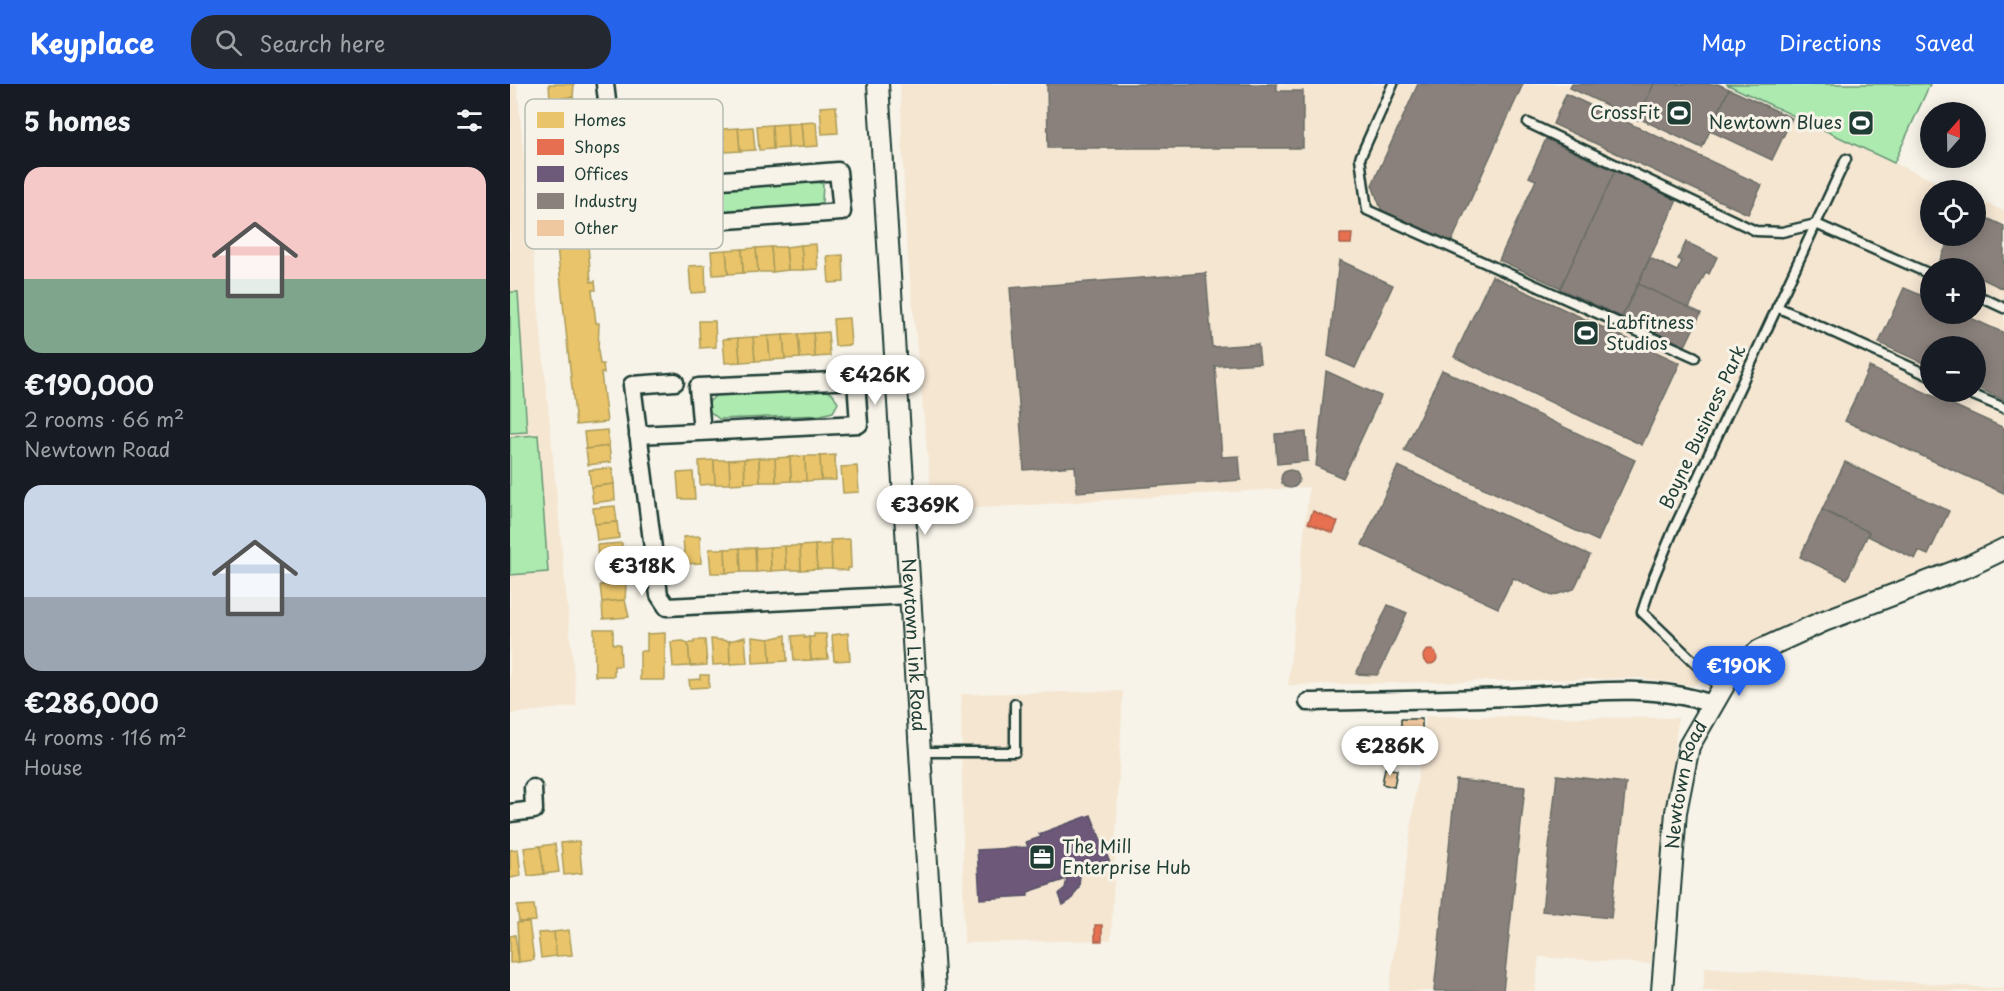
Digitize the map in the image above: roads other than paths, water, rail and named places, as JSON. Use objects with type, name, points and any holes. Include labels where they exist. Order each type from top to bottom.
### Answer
[{"type":"street","points":[[605,84],[607,99]]},
{"type":"street","name":"Newtown Link Road","points":[[878,84],[935,991]]},
{"type":"street","points":[[723,180],[838,171],[843,212],[723,220]]},
{"type":"street","points":[[638,435],[702,432],[859,424],[856,380],[698,387],[702,432]]},
{"type":"street","points":[[675,382],[632,385],[659,595],[667,607],[910,595]]},
{"type":"street","name":"Newtown Road","points":[[1662,991],[1676,812],[1689,746],[1730,675],[1760,650],[1824,621],[1969,566],[2004,549]]},
{"type":"street","points":[[1308,702],[1527,696],[1586,690],[1716,697]]},
{"type":"street","points":[[510,813],[534,810],[533,788]]},
{"type":"lane","points":[[1393,84],[1360,158],[1367,210],[1695,357]]},
{"type":"lane","points":[[1528,123],[1756,231],[1782,232],[1816,224],[1920,270]]},
{"type":"lane","name":"Boyne Business Park","points":[[1716,697],[1642,612],[1673,531],[1846,159]]},
{"type":"lane","points":[[1986,300],[2004,308]]},
{"type":"lane","points":[[1777,307],[1920,371]]},
{"type":"lane","points":[[1986,400],[2004,408]]},
{"type":"lane","points":[[920,752],[1015,752],[1015,704]]},
{"type":"place","name":"CrossFit","points":[[1679,113]]},
{"type":"place","name":"Newtown Blues","points":[[1861,123]]},
{"type":"place","name":"Labfitness Studios","points":[[1586,333]]},
{"type":"place","name":"The Mill Enterprise Hub","points":[[1042,857]]}]
